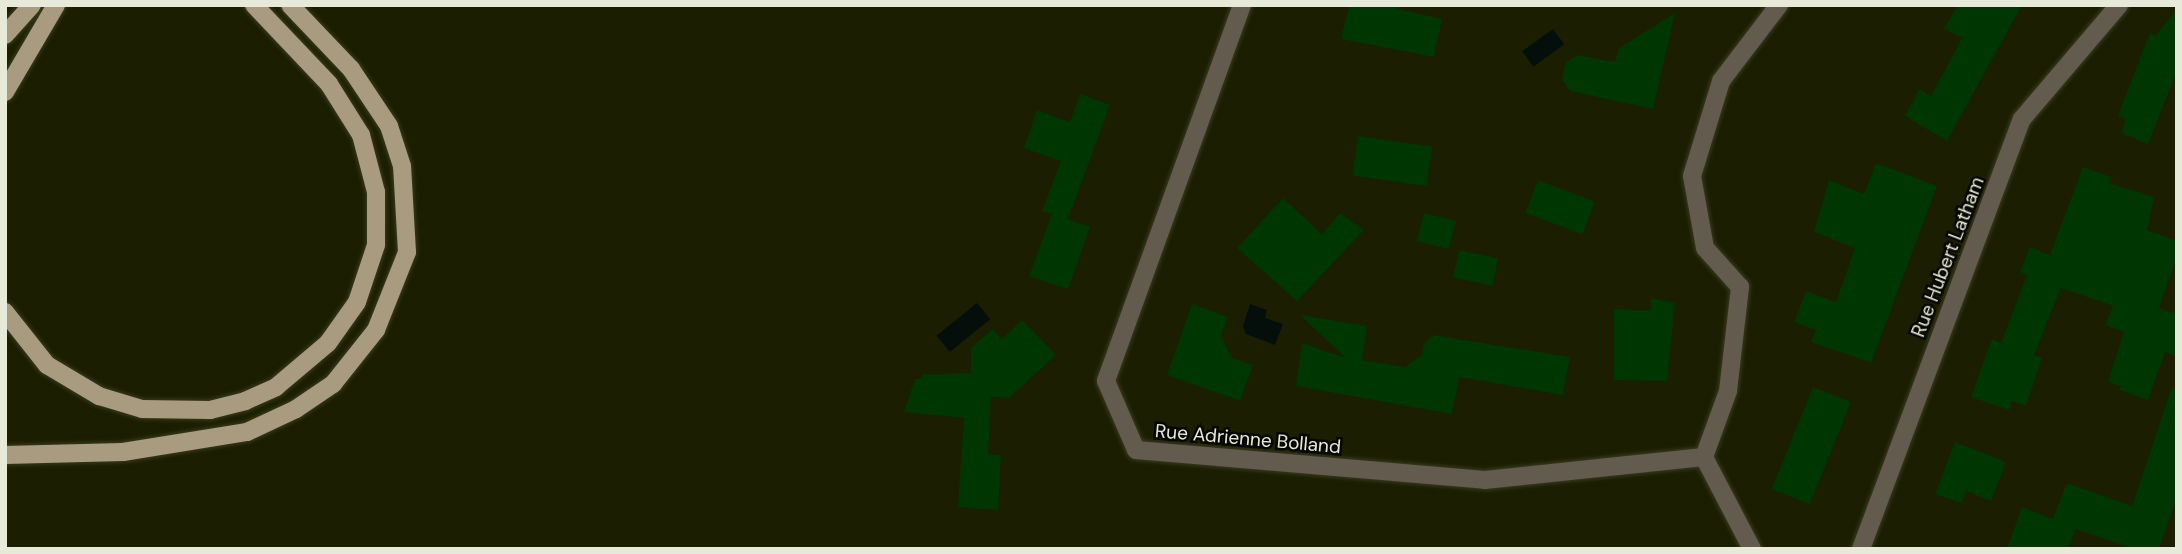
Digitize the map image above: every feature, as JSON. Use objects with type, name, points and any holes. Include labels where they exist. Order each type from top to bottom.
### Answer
[{"type":"main road","points":[[5,35],[32,5]]},
{"type":"main road","points":[[5,92],[56,5]]},
{"type":"main road","points":[[5,312],[47,365],[99,396],[153,410],[210,410],[245,401],[275,387],[328,343],[357,302],[376,245],[376,192],[361,135],[330,84],[254,5]]},
{"type":"main road","points":[[5,455],[123,452],[247,432],[296,410],[333,384],[376,330],[407,251],[402,166],[388,126],[351,69],[290,5]]},
{"type":"street","name":"Rue Adrienne Bolland","points":[[1242,5],[1106,380],[1136,450],[1485,480],[1704,457]]},
{"type":"street","points":[[1752,549],[1704,457],[1728,391],[1740,286],[1706,248],[1692,176],[1721,81],[1779,5]]},
{"type":"street","name":"Rue Hubert Latham","points":[[1861,549],[2022,119],[2117,6]]},
{"type":"shaded area","points":[[1553,29],[1564,44],[1533,67],[1522,51]]},
{"type":"shaded area","points":[[977,303],[990,319],[950,352],[937,336]]},
{"type":"shaded area","points":[[1250,304],[1267,310],[1265,318],[1283,324],[1275,345],[1246,334],[1243,326]]},
{"type":"building","points":[[1349,5],[1400,5],[1398,9],[1442,19],[1434,57],[1341,39]]},
{"type":"building","points":[[1958,5],[2022,5],[1947,141],[1905,116],[1919,89],[1931,96],[1962,38],[1944,29]]},
{"type":"building","points":[[2177,9],[2177,71],[2148,144],[2121,133],[2126,119],[2118,116],[2150,32],[2155,36]]},
{"type":"building","points":[[1675,13],[1653,109],[1570,91],[1562,79],[1566,62],[1578,55],[1615,62],[1619,48]]},
{"type":"building","points":[[1080,94],[1110,105],[1068,219],[1090,227],[1068,289],[1029,276],[1052,214],[1042,211],[1061,161],[1024,148],[1037,110],[1070,122]]},
{"type":"building","points":[[1358,136],[1432,146],[1427,186],[1352,176]]},
{"type":"building","points":[[1876,163],[1937,186],[1871,363],[1811,342],[1816,330],[1794,322],[1806,291],[1836,302],[1855,248],[1814,232],[1829,180],[1864,194]]},
{"type":"building","points":[[2083,167],[2111,177],[2109,183],[2154,197],[2147,230],[2177,241],[2177,257],[2159,308],[2177,314],[2177,357],[2165,352],[2148,400],[2119,390],[2121,386],[2108,382],[2124,332],[2105,325],[2113,306],[2061,288],[2034,355],[2042,358],[2026,406],[2012,401],[2009,410],[1971,397],[1992,339],[2001,343],[2027,275],[2020,272],[2030,247],[2050,255]]},
{"type":"building","points":[[1538,180],[1595,202],[1582,235],[1525,213]]},
{"type":"building","points":[[1283,198],[1322,234],[1340,213],[1364,230],[1297,301],[1237,248]]},
{"type":"building","points":[[1424,213],[1456,221],[1449,249],[1417,241]]},
{"type":"building","points":[[1459,250],[1498,258],[1492,286],[1453,277]]},
{"type":"building","points":[[1651,298],[1675,303],[1667,381],[1614,380],[1614,309],[1651,310]]},
{"type":"building","points":[[1192,304],[1228,317],[1221,336],[1232,358],[1253,365],[1240,401],[1167,375]]},
{"type":"building","points":[[1300,315],[1367,326],[1362,360],[1405,367],[1422,355],[1424,343],[1433,335],[1570,357],[1563,395],[1459,377],[1452,414],[1296,386],[1302,343],[1346,358]]},
{"type":"building","points":[[1022,320],[1056,355],[1009,398],[991,397],[988,454],[1001,455],[998,510],[958,507],[964,418],[904,412],[915,379],[922,379],[922,374],[971,373],[971,348],[992,329],[1002,339]]},
{"type":"building","points":[[1813,387],[1851,402],[1810,504],[1772,489]]},
{"type":"building","points":[[2172,387],[2177,388],[2177,497],[2159,549],[2134,549],[2076,529],[2068,549],[2007,549],[2022,507],[2053,519],[2067,483],[2132,506]]},
{"type":"building","points":[[1955,442],[2006,462],[1991,501],[1966,491],[1962,503],[1935,494]]}]
